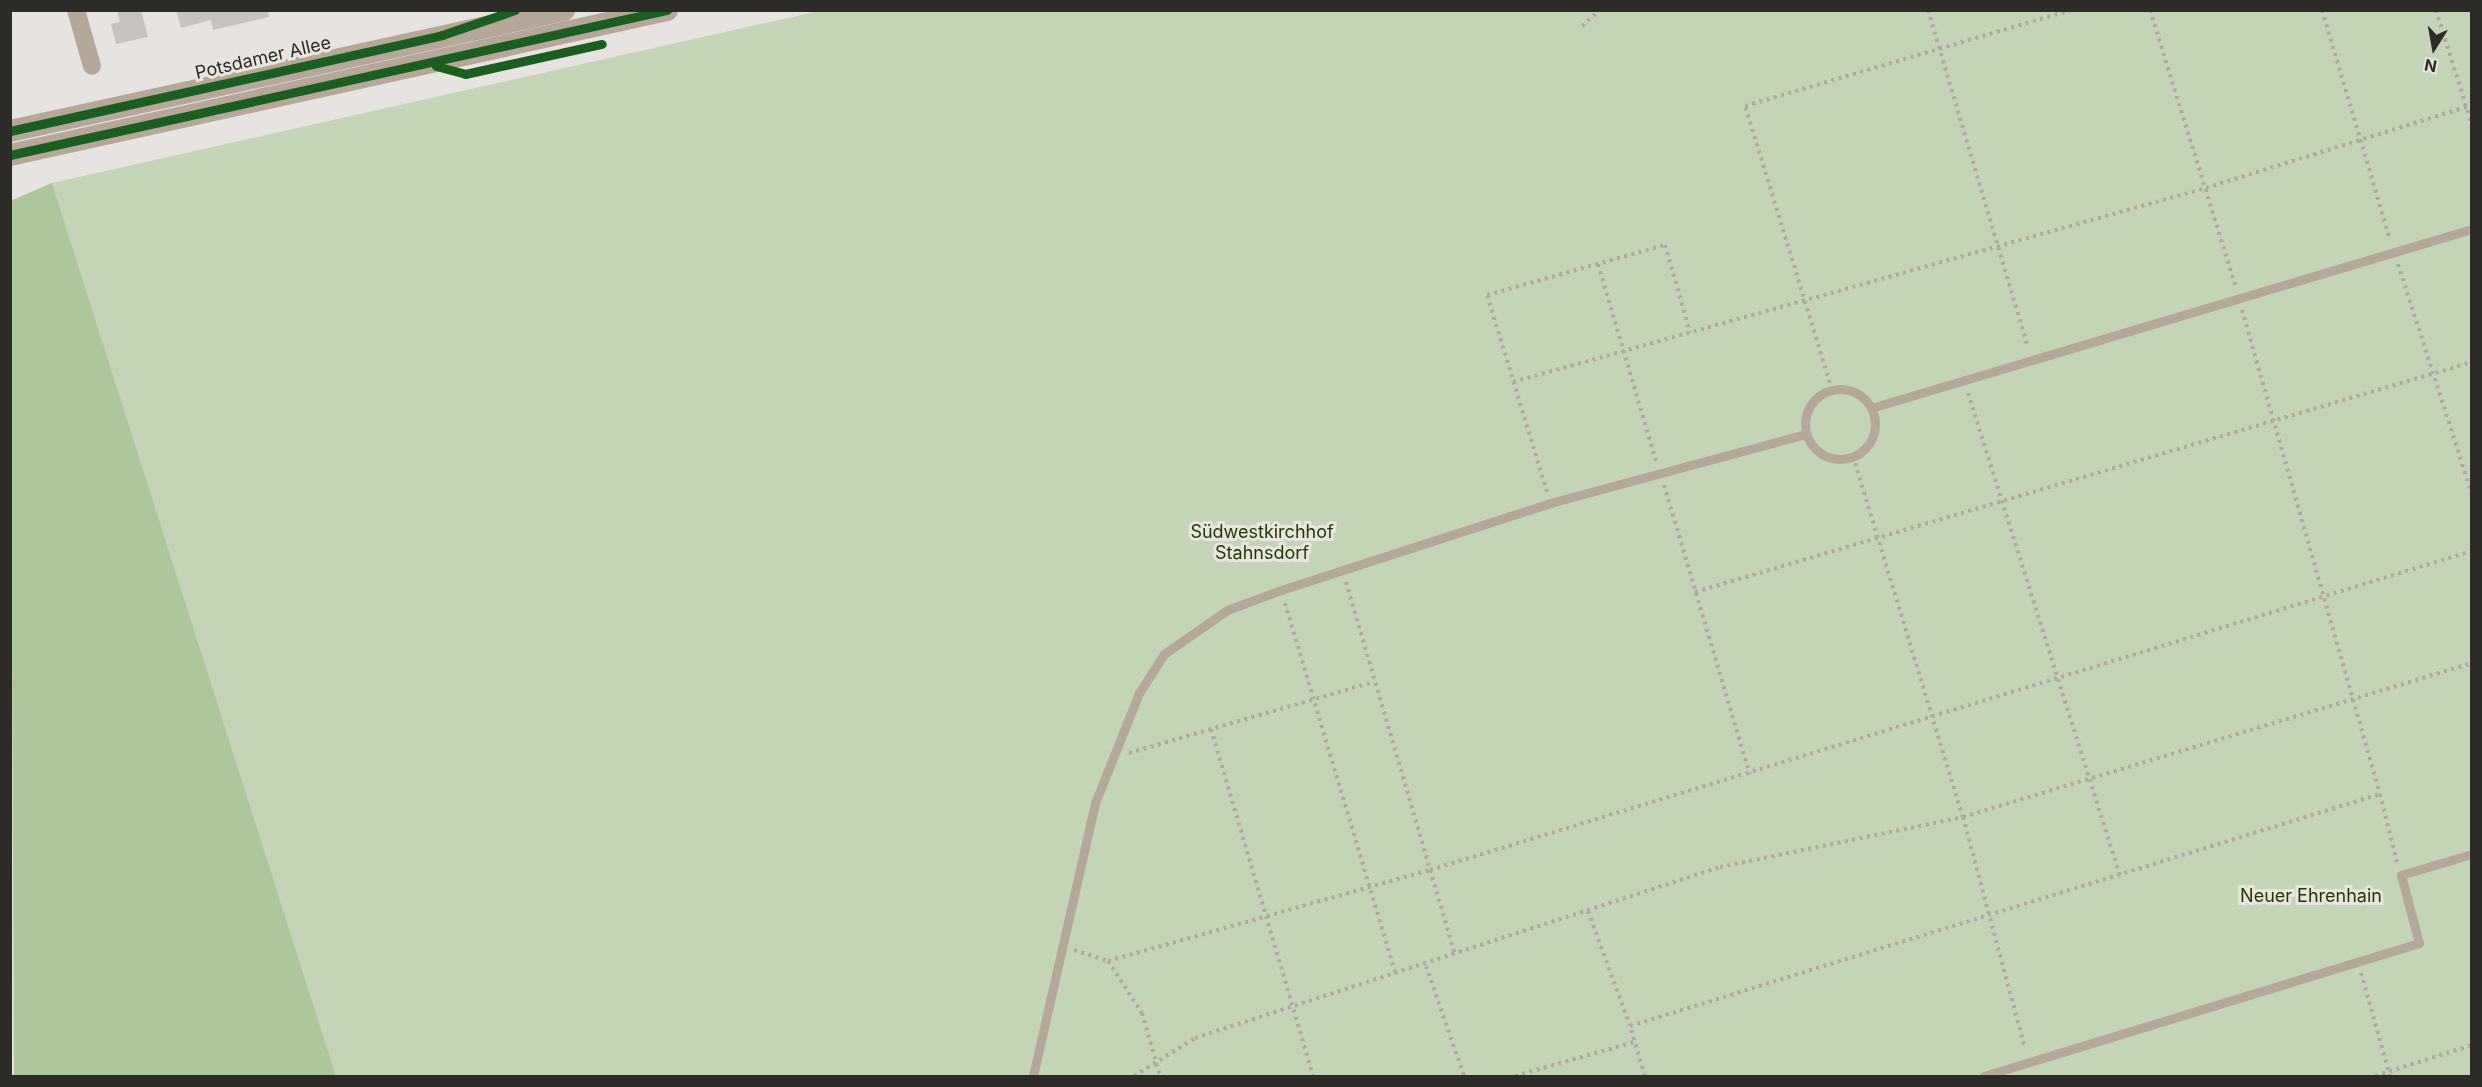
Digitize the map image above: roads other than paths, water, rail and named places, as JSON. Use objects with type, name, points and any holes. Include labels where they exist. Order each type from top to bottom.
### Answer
[{"type":"street","points":[[76,10],[92,66]]},
{"type":"street","name":"Potsdamer Allee","points":[[10,130],[521,14],[564,10]]},
{"type":"street","points":[[10,155],[530,45],[667,10]]},
{"type":"street","points":[[521,14],[530,45]]},
{"type":"lane","points":[[1871,408],[2033,362],[2472,229]]},
{"type":"lane","points":[[1832,390],[1855,392],[1871,408],[1874,431],[1853,456],[1830,458],[1806,434],[1807,411],[1832,390]]},
{"type":"lane","points":[[1033,1077],[1059,945],[1110,759],[1164,654],[1227,610],[1281,590],[1550,503],[1806,434]]},
{"type":"lane","points":[[1984,1077],[2419,943],[2401,874],[2472,854]]},
{"type":"park label","name":"Südwestkirchhof Stahnsdorf","points":[[1262,543]]},
{"type":"park label","name":"Neuer Ehrenhain","points":[[2311,896]]}]
